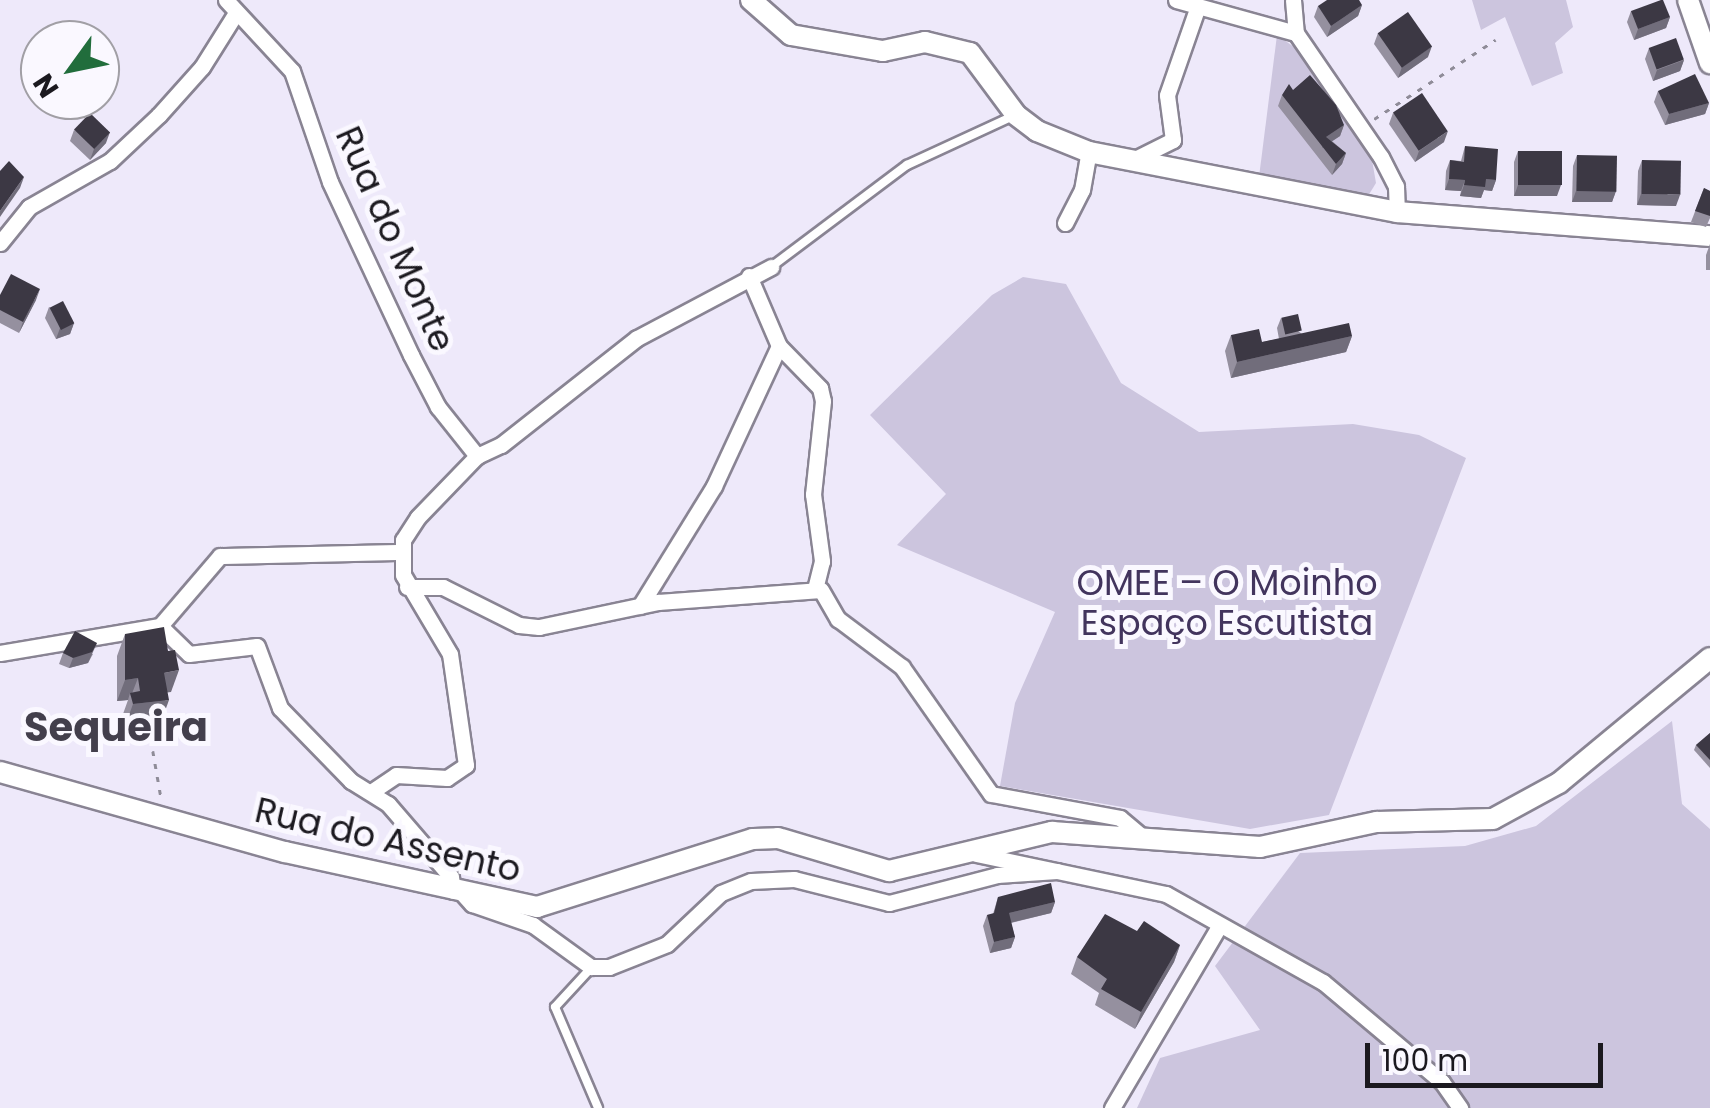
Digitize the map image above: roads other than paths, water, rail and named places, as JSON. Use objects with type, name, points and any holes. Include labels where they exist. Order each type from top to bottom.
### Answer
[{"type":"street","name":"Rua do Monte","points":[[226,0],[234,16],[292,71],[330,182],[411,355],[438,407],[478,456]]},
{"type":"street","points":[[751,0],[792,34],[883,51],[925,42],[970,53],[1016,115],[1037,132],[1089,152],[1397,212],[1710,236]]},
{"type":"street","points":[[1176,0],[1296,33]]},
{"type":"street","points":[[1293,0],[1296,33],[1396,186],[1397,212]]},
{"type":"street","points":[[1688,0],[1710,63]]},
{"type":"street","points":[[1132,161],[1173,140],[1167,95],[1198,6]]},
{"type":"street","points":[[0,243],[30,208],[110,161],[159,115],[202,67],[234,16]]},
{"type":"street","points":[[1064,223],[1082,190],[1089,152]]},
{"type":"street","points":[[371,792],[396,775],[446,778],[466,765],[450,654],[408,587],[400,552],[418,517],[478,456],[637,338],[770,268]]},
{"type":"street","points":[[749,276],[779,346],[820,388],[823,401],[814,463],[814,522],[822,561],[815,588]]},
{"type":"street","points":[[640,606],[714,486],[779,346]]},
{"type":"street","points":[[0,654],[160,626],[220,556],[400,552]]},
{"type":"street","points":[[408,587],[443,587],[519,625],[539,627],[640,606],[815,588]]},
{"type":"street","points":[[815,588],[838,619],[902,667],[991,794],[1120,818],[1145,839]]},
{"type":"street","points":[[160,626],[189,654],[257,646],[280,708],[350,781],[371,792],[451,877],[457,892],[472,904],[533,925],[592,967],[609,967],[668,944],[721,893],[751,881],[794,879],[889,904],[997,875],[1056,871]]},
{"type":"street","name":"Rua do Assento","points":[[0,772],[457,892],[537,907],[752,838],[778,838],[889,871],[1052,832],[1260,848],[1377,822],[1493,819],[1559,783],[1710,658]]},
{"type":"street","points":[[972,853],[1166,894],[1323,982],[1442,1082],[1460,1108]]},
{"type":"street","points":[[1112,1108],[1220,926]]},
{"type":"lane","points":[[770,268],[907,165],[1016,115]]},
{"type":"lane","points":[[592,967],[555,1007],[598,1108]]},
{"type":"district","name":"Sequeira","points":[[116,727]]},
{"type":"park label","name":"OMEE – O Moinho Espaço Escutista","points":[[1227,603]]}]
